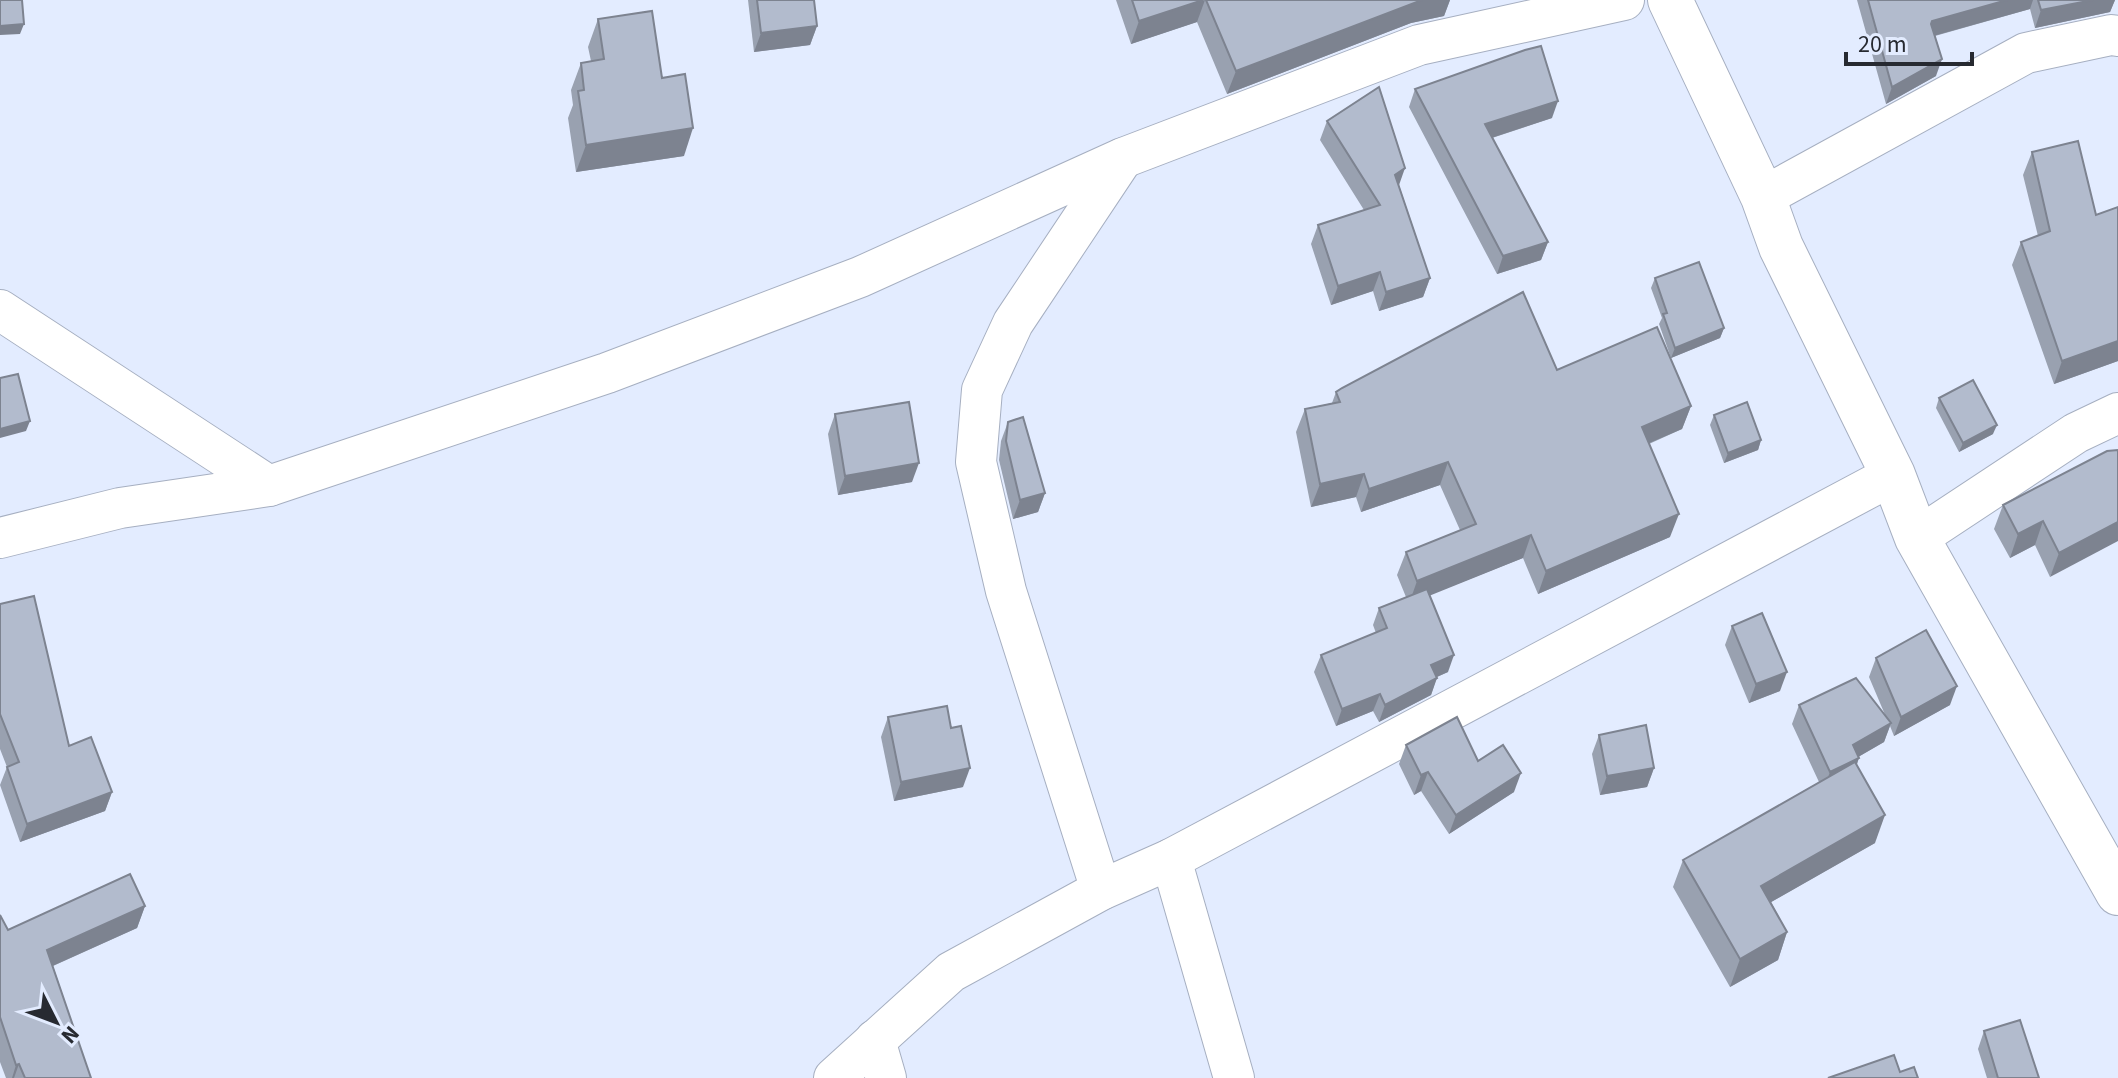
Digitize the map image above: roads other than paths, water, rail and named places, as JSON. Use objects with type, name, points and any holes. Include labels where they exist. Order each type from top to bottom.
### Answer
[{"type":"street","points":[[0,538],[120,508],[269,486],[607,373],[845,283],[1123,158],[1419,45],[1624,0]]},
{"type":"street","points":[[1670,0],[1763,197],[1781,247],[1893,475],[1917,538],[2118,893]]},
{"type":"street","points":[[1763,197],[2026,53],[2118,36]]},
{"type":"street","points":[[1101,890],[1006,591],[976,462],[982,390],[1013,323],[1123,158]]},
{"type":"street","points":[[0,310],[269,486]]},
{"type":"street","points":[[1917,538],[2076,433],[2118,413]]},
{"type":"street","points":[[834,1078],[951,972],[1101,890],[1171,859],[1893,475]]},
{"type":"street","points":[[1171,859],[1234,1078]]},
{"type":"street","points":[[875,1040],[886,1078]]}]
